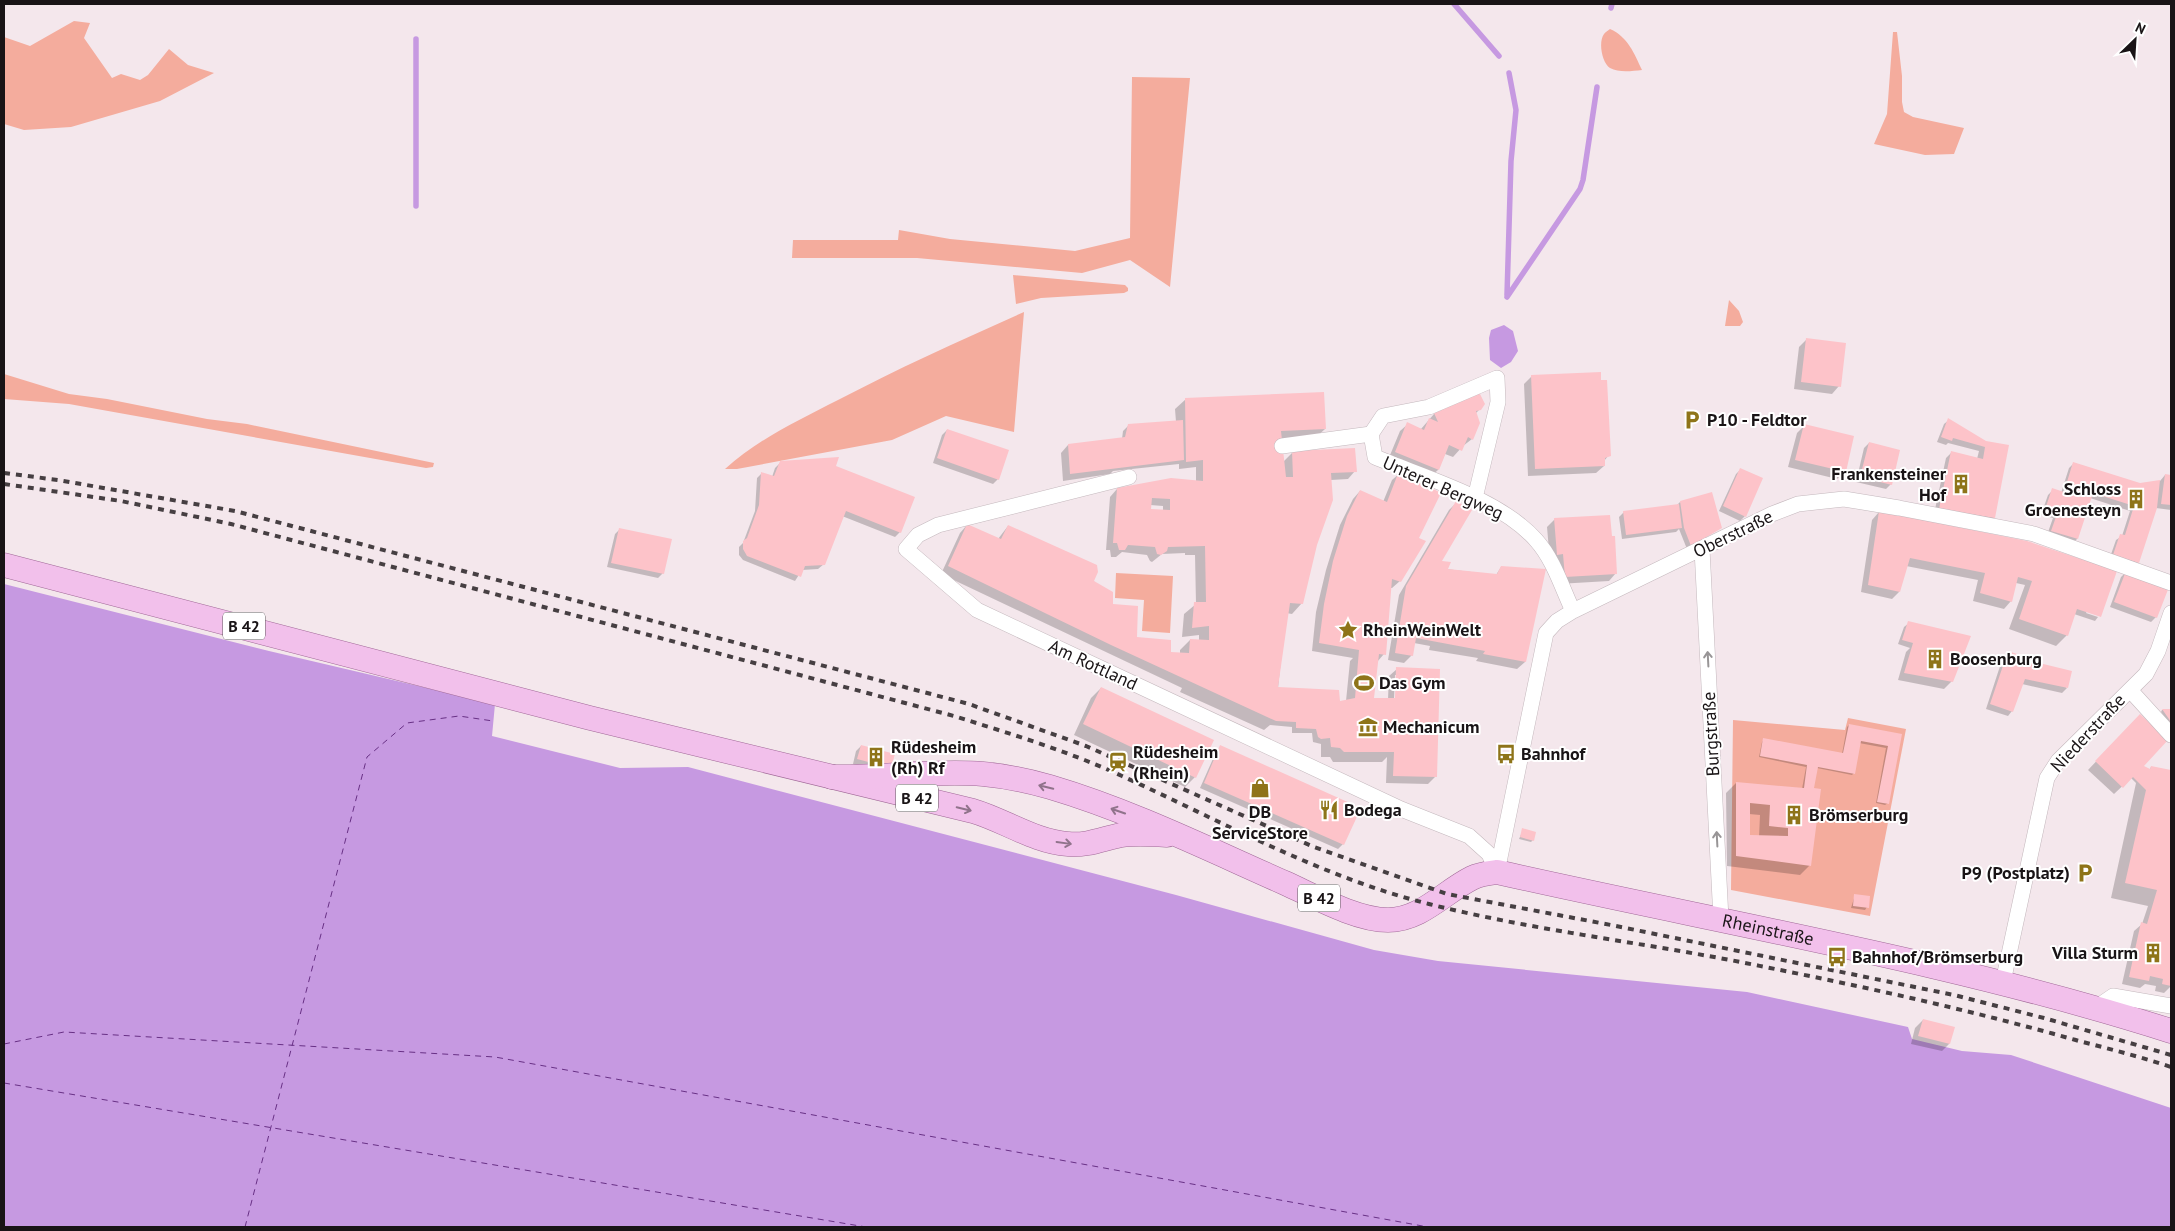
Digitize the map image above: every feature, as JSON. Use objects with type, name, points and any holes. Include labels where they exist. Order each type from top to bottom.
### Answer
[{"type":"main road","name":"B 42","points":[[4,564],[600,720],[973,811],[993,817],[1048,840],[1065,844],[1094,843],[1120,836],[1140,834],[1176,836]]},
{"type":"main road","name":"B 42","points":[[832,777],[871,778],[965,774],[1008,778],[1050,787],[1144,820],[1176,836],[1338,906],[1387,920],[1414,914],[1473,877],[1497,872]]},
{"type":"main road","name":"Rheinstraße","points":[[1497,872],[1721,919],[2002,982],[2097,1007],[2171,1031]]},
{"type":"street","points":[[1371,434],[1383,416],[1430,407],[1497,378],[1498,402],[1475,498]]},
{"type":"street","name":"Unterer Bergweg","points":[[1282,446],[1371,434],[1374,457],[1475,498],[1511,518],[1537,541],[1549,557],[1573,611]]},
{"type":"street","name":"Am Rottland","points":[[1129,477],[938,525],[918,535],[906,549],[977,610],[1402,809],[1469,836],[1489,854],[1497,872]]},
{"type":"street","name":"Oberstraße","points":[[1497,872],[1546,633],[1557,621],[1573,611],[1798,504],[1844,499],[2034,534],[2171,583]]},
{"type":"street","name":"Burgstraße","points":[[1702,549],[1721,919]]},
{"type":"street","name":"Niederstraße","points":[[2002,982],[2047,778],[2058,761],[2146,674],[2158,651],[2171,612]]},
{"type":"street","points":[[2130,690],[2171,735]]},
{"type":"street","points":[[2097,1007],[2113,996],[2171,1006]]},
{"type":"shaded area","points":[[74,21],[90,23],[84,38],[112,78],[121,74],[140,80],[148,75],[169,49],[188,65],[214,73],[160,101],[71,127],[24,130],[4,124],[4,37],[30,46]]},
{"type":"shaded area","points":[[1610,29],[1626,41],[1642,70],[1617,71],[1607,65],[1603,57],[1601,42],[1604,33]]},
{"type":"shaded area","points":[[1893,32],[1897,32],[1904,112],[1913,117],[1964,128],[1954,154],[1925,155],[1874,144],[1887,114]]},
{"type":"shaded area","points":[[1132,77],[1190,78],[1170,287],[1130,260],[1082,273],[917,258],[792,258],[793,240],[898,240],[899,230],[950,239],[1075,251],[1130,238]]},
{"type":"shaded area","points":[[1013,275],[1125,285],[1128,291],[1124,293],[1041,298],[1016,304]]},
{"type":"shaded area","points":[[1729,300],[1739,311],[1743,322],[1740,326],[1725,326]]},
{"type":"shaded area","points":[[1024,312],[1014,432],[946,416],[892,440],[737,469],[725,469],[751,448],[794,423],[907,365]]},
{"type":"shaded area","points":[[1504,325],[1513,331],[1518,351],[1511,362],[1501,368],[1490,360],[1489,338],[1491,330]]},
{"type":"shaded area","points":[[4,374],[69,394],[107,399],[207,419],[247,424],[434,463],[433,467],[426,468],[69,404],[4,399]]},
{"type":"shaded area","points":[[1116,573],[1173,576],[1170,633],[1142,631],[1144,600],[1115,598]]},
{"type":"shaded area","points":[[4,584],[269,651],[495,704],[492,736],[620,768],[688,767],[1176,895],[1374,950],[1438,961],[1747,992],[1908,1027],[1912,1039],[1962,1051],[2011,1055],[2171,1108],[2171,1227],[4,1227]]},
{"type":"shaded area","points":[[1848,718],[1906,729],[1870,916],[1731,890],[1733,720],[1845,730]]},
{"type":"building","points":[[1806,338],[1846,343],[1841,387],[1801,382]]},
{"type":"building","points":[[1601,372],[1601,380],[1607,380],[1611,456],[1605,458],[1605,466],[1535,469],[1531,375]]},
{"type":"building","points":[[1324,392],[1326,429],[1281,431],[1286,477],[1293,477],[1292,451],[1355,448],[1357,472],[1331,473],[1333,500],[1317,545],[1303,604],[1290,603],[1278,687],[1339,690],[1340,701],[1355,698],[1359,650],[1319,643],[1324,604],[1333,561],[1347,516],[1360,490],[1387,502],[1399,471],[1441,493],[1419,538],[1426,541],[1401,582],[1392,579],[1386,655],[1379,654],[1374,698],[1395,698],[1396,667],[1440,669],[1437,777],[1393,776],[1394,752],[1344,752],[1340,748],[1331,747],[1330,738],[1321,739],[1318,737],[1316,729],[1296,728],[1296,722],[1276,721],[1111,645],[948,566],[967,524],[1001,539],[1008,525],[1097,565],[1098,572],[1094,581],[1113,592],[1113,604],[1138,606],[1137,637],[1171,640],[1171,652],[1189,653],[1190,639],[1209,640],[1209,626],[1192,628],[1194,602],[1206,602],[1205,546],[1168,547],[1167,551],[1161,555],[1157,554],[1155,547],[1128,545],[1125,550],[1119,550],[1117,543],[1113,543],[1117,488],[1171,478],[1203,481],[1203,460],[1186,462],[1185,398]],"holes":[[[1152,498],[1170,499],[1170,510],[1151,509]]]},
{"type":"building","points":[[1479,392],[1485,404],[1481,410],[1476,411],[1480,423],[1473,440],[1468,437],[1462,451],[1449,445],[1439,470],[1395,452],[1407,422],[1424,430],[1429,418],[1438,422],[1434,413]]},
{"type":"building","points":[[1948,418],[1986,441],[2009,445],[1995,518],[1939,509],[1951,451],[1983,459],[1985,447],[1953,438],[1952,441],[1941,437]]},
{"type":"building","points":[[1183,420],[1184,460],[1070,474],[1068,444],[1125,437],[1128,424]]},
{"type":"building","points":[[1804,424],[1854,436],[1846,472],[1795,460]]},
{"type":"building","points":[[947,429],[1009,450],[999,480],[937,458]]},
{"type":"building","points":[[1869,442],[1900,450],[1892,485],[1860,477]]},
{"type":"building","points":[[839,457],[836,466],[915,497],[901,533],[846,511],[825,565],[805,566],[801,577],[747,556],[743,549],[743,541],[747,538],[759,505],[761,472],[774,476],[780,461]]},
{"type":"building","name":"Schloss Groenesteyn","points":[[2073,462],[2140,483],[2160,480],[2157,508],[2139,563],[2113,555],[2120,534],[2125,535],[2134,506],[2093,493],[2078,539],[2051,531],[2057,514],[2045,510],[2052,488],[2064,492]]},
{"type":"building","points":[[1740,468],[1763,478],[1746,517],[1723,506]]},
{"type":"building","points":[[2165,474],[2171,475],[2171,505],[2161,504]]},
{"type":"building","points":[[1712,492],[1722,528],[1691,546],[1684,528],[1680,501]]},
{"type":"building","points":[[1456,501],[1472,510],[1442,561],[1451,562],[1448,569],[1497,574],[1501,566],[1546,569],[1526,662],[1483,654],[1485,651],[1416,638],[1413,656],[1395,653],[1406,586]]},
{"type":"building","points":[[1679,504],[1682,528],[1626,535],[1623,511]]},
{"type":"building","points":[[1879,511],[2027,541],[2117,571],[2101,617],[2077,609],[2068,636],[2019,619],[2032,581],[2018,577],[2012,602],[1980,593],[1985,573],[1910,558],[1900,592],[1868,585]]},
{"type":"building","points":[[1610,515],[1612,536],[1615,536],[1617,574],[1565,577],[1563,554],[1557,555],[1554,518]]},
{"type":"building","points":[[619,528],[672,539],[664,574],[611,563]]},
{"type":"building","points":[[2126,571],[2169,587],[2157,618],[2114,602]]},
{"type":"building","name":"Boosenburg","points":[[1908,621],[1971,636],[1953,682],[1904,673],[1913,643],[1902,640]]},
{"type":"building","points":[[2008,651],[2032,659],[2031,661],[2072,671],[2068,688],[2025,679],[2013,712],[1990,704]]},
{"type":"building","points":[[1101,687],[1214,740],[1196,778],[1083,724]]},
{"type":"building","points":[[2162,709],[2171,709],[2171,722]]},
{"type":"building","points":[[2140,714],[2168,740],[2144,766],[2150,769],[2151,766],[2171,770],[2171,986],[2162,984],[2163,979],[2150,976],[2149,981],[2129,977],[2141,922],[2147,924],[2157,890],[2125,883],[2146,790],[2133,777],[2123,788],[2095,761]]},
{"type":"building","points":[[1849,724],[1902,734],[1889,804],[1877,802],[1888,746],[1861,741],[1855,774],[1818,767],[1814,788],[1821,789],[1811,866],[1736,856],[1736,782],[1804,788],[1807,765],[1760,756],[1763,738],[1843,753]],"holes":[[[1750,803],[1770,805],[1769,826],[1788,828],[1788,836],[1750,835]]]},
{"type":"building","name":"Rüdesheim (Rh) Rf","points":[[861,745],[895,754],[891,768],[857,759]]},
{"type":"building","points":[[1220,745],[1361,808],[1344,845],[1204,783]]},
{"type":"building","points":[[1522,828],[1536,832],[1534,841],[1520,837]]},
{"type":"building","points":[[1854,894],[1870,896],[1869,908],[1853,906]]},
{"type":"building","points":[[1923,1019],[1955,1027],[1950,1044],[1918,1036]]},
{"type":"waterway","points":[[1454,4],[1499,56]]},
{"type":"waterway","points":[[1611,8],[1612,4]]},
{"type":"waterway","points":[[416,39],[416,206]]},
{"type":"waterway","points":[[1507,295],[1511,161],[1516,110],[1509,73]]},
{"type":"waterway","points":[[1507,297],[1580,189],[1597,87]]},
{"type":"ferry route","points":[[245,1227],[367,757],[407,723],[459,716],[493,721]]},
{"type":"ferry route","points":[[4,1044],[64,1032],[495,1057],[1428,1227]]},
{"type":"ferry route","points":[[4,1083],[866,1227]]},
{"type":"railway","points":[[4,473],[58,480],[235,511],[969,704],[1086,746],[1314,847],[1447,894],[1611,925],[1954,995],[2044,1018],[2171,1055]]},
{"type":"railway","points":[[4,484],[121,501],[231,524],[954,716],[1039,743],[1081,759],[1122,776],[1311,864],[1389,893],[1429,904],[1504,921],[1730,960],[1862,987],[1992,1018],[2171,1067]]},
{"type":"place","name":"P10 - Feldtor","points":[[1692,420]]},
{"type":"place","name":"Frankensteiner Hof","points":[[1961,484]]},
{"type":"place","name":"Schloss Groenesteyn","points":[[2136,499]]},
{"type":"place","name":"RheinWeinWelt","points":[[1348,630]]},
{"type":"place","name":"Boosenburg","points":[[1935,659]]},
{"type":"place","name":"Das Gym","points":[[1364,683]]},
{"type":"place","name":"Mechanicum","points":[[1368,727]]},
{"type":"place","name":"Bahnhof","points":[[1506,754]]},
{"type":"place","name":"Rüdesheim (Rh) Rf","points":[[876,757]]},
{"type":"place","name":"Rüdesheim (Rhein)","points":[[1118,762]]},
{"type":"place","name":"DB ServiceStore","points":[[1260,788]]},
{"type":"place","name":"Bodega","points":[[1329,810]]},
{"type":"place","name":"Brömserburg","points":[[1794,815]]},
{"type":"place","name":"P9 (Postplatz)","points":[[2085,873]]},
{"type":"place","name":"Villa Sturm","points":[[2153,953]]},
{"type":"place","name":"Bahnhof/Brömserburg","points":[[1837,957]]}]
